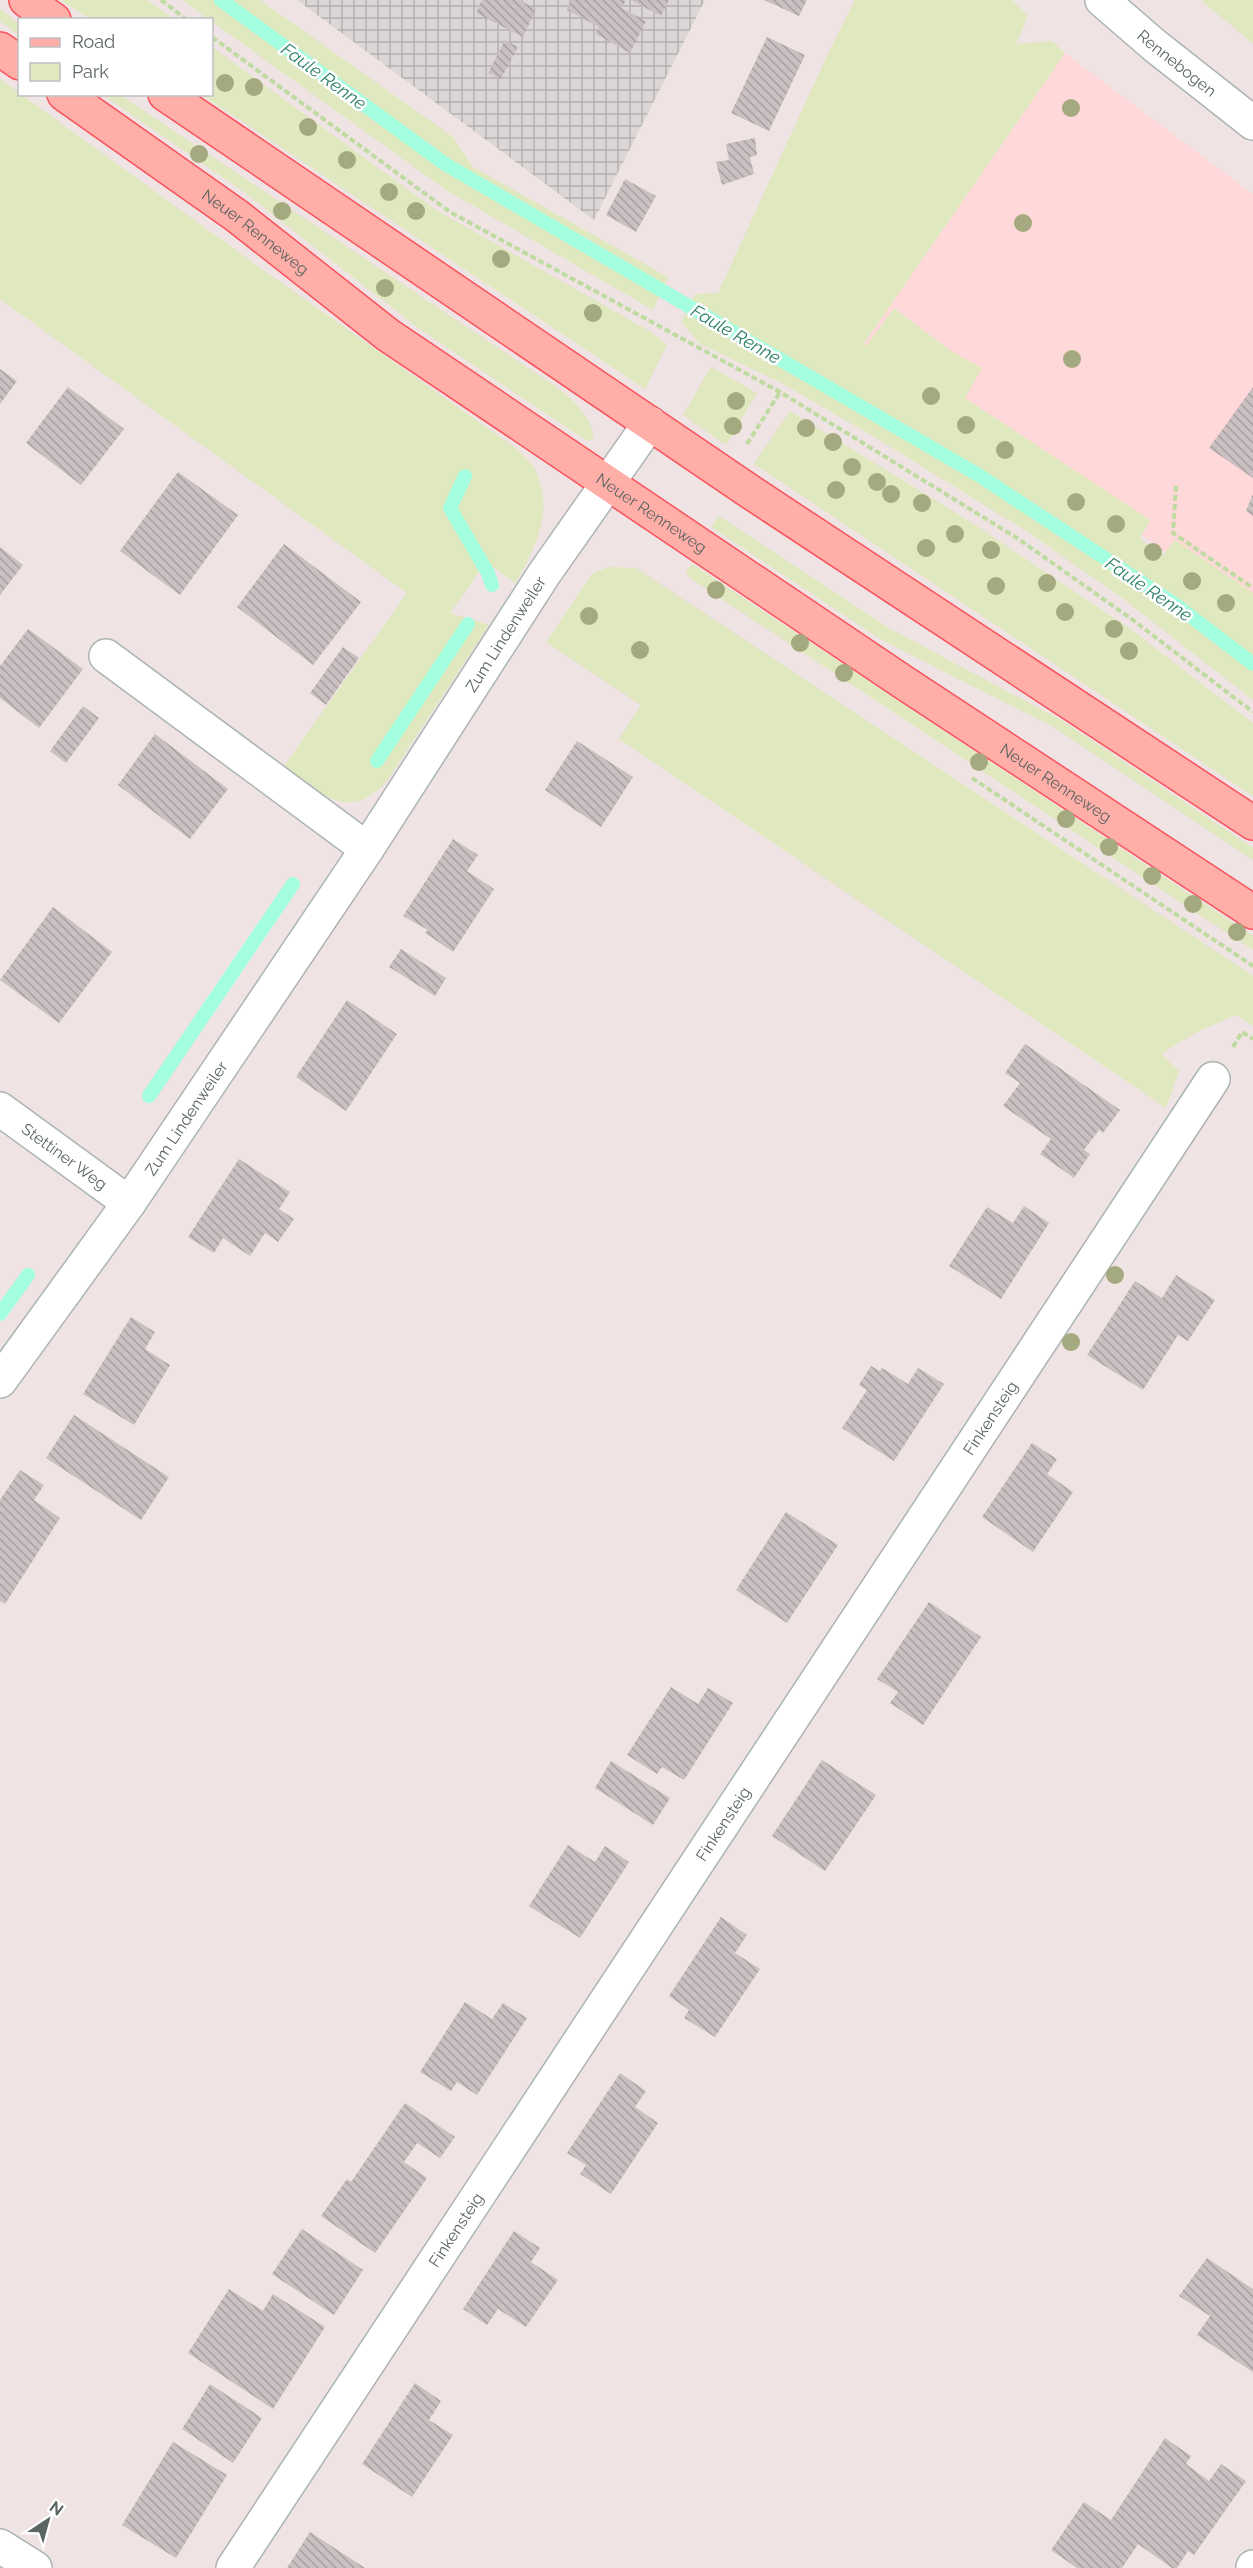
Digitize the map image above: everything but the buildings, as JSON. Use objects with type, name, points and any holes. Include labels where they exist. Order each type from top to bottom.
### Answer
[{"type":"main road","points":[[26,0],[51,18]]},
{"type":"main road","points":[[0,49],[18,62]]},
{"type":"main road","name":"Neuer Renneweg","points":[[67,96],[237,216],[388,335],[607,484],[1253,912]]},
{"type":"main road","points":[[168,96],[650,423],[1253,823]]},
{"type":"street","name":"Rennebogen","points":[[1102,0],[1154,45],[1253,123]]},
{"type":"street","name":"Zum Lindenweiler","points":[[0,1382],[129,1203],[367,849],[544,574],[650,423]]},
{"type":"street","points":[[106,656],[367,849]]},
{"type":"street","name":"Finkensteig","points":[[233,2568],[1213,1079]]},
{"type":"street","name":"Stettiner Weg","points":[[0,1109],[129,1203]]},
{"type":"street","points":[[0,2546],[35,2568]]},
{"type":"path","points":[[160,0],[184,18]]},
{"type":"path","points":[[213,38],[450,212],[780,392],[1017,538],[1133,620],[1253,712]]},
{"type":"path","points":[[745,447],[780,392]]},
{"type":"path","points":[[1176,486],[1173,534],[1253,588]]},
{"type":"shaded area","points":[[297,0],[705,0],[594,220]]},
{"type":"shaded area","points":[[1065,53],[1253,194],[1253,611],[863,345]]},
{"type":"green space","points":[[60,0],[147,0],[173,18],[88,18]]},
{"type":"green space","points":[[182,0],[260,0],[453,137],[473,167],[668,277],[653,310],[446,190],[213,22],[213,18],[207,18]]},
{"type":"green space","points":[[855,0],[1012,0],[1028,16],[1016,44],[1052,41],[1065,53],[863,345],[867,345],[894,308],[951,351],[982,368],[965,398],[1150,520],[1140,539],[1163,555],[1175,540],[1253,593],[1253,700],[1121,597],[1026,531],[881,441],[783,384],[699,343],[681,322],[695,294],[718,293]]},
{"type":"green space","points":[[1201,0],[1253,0],[1253,44]]},
{"type":"green space","points":[[0,9],[18,23],[18,34],[0,21]]},
{"type":"green space","points":[[213,48],[436,210],[651,332],[667,345],[645,389],[204,96],[213,96]]},
{"type":"green space","points":[[0,79],[18,92],[18,96],[23,96],[266,272],[513,446],[535,470],[542,489],[543,517],[529,557],[516,583],[486,562],[450,613],[489,625],[388,779],[374,793],[361,800],[348,802],[335,800],[310,786],[284,766],[407,593],[0,299]]},
{"type":"green space","points":[[104,96],[121,96],[552,384],[573,401],[585,415],[590,423],[593,439],[587,441],[418,328],[244,192]]},
{"type":"green space","points":[[711,367],[757,393],[726,445],[683,415]]},
{"type":"green space","points":[[790,411],[974,524],[1129,628],[1253,723],[1253,796],[754,464]]},
{"type":"green space","points":[[719,516],[889,628],[1061,720],[1253,848],[1253,860],[1055,728],[880,639],[711,527]]},
{"type":"green space","points":[[692,564],[1253,936],[1253,950],[690,578],[686,572]]},
{"type":"green space","points":[[608,567],[636,568],[1253,976],[1253,1026],[1236,1015],[1197,1032],[1161,1054],[1179,1071],[1166,1108],[619,739],[641,705],[546,642],[592,574]]},
{"type":"waterway","name":"Faule Renne","points":[[221,0],[445,164],[980,476],[1176,605],[1253,664]]},
{"type":"waterway","points":[[465,476],[450,508],[488,573],[492,585]]},
{"type":"waterway","points":[[377,761],[468,624]]},
{"type":"waterway","points":[[149,1096],[293,884]]},
{"type":"waterway","points":[[0,1314],[28,1275]]}]
